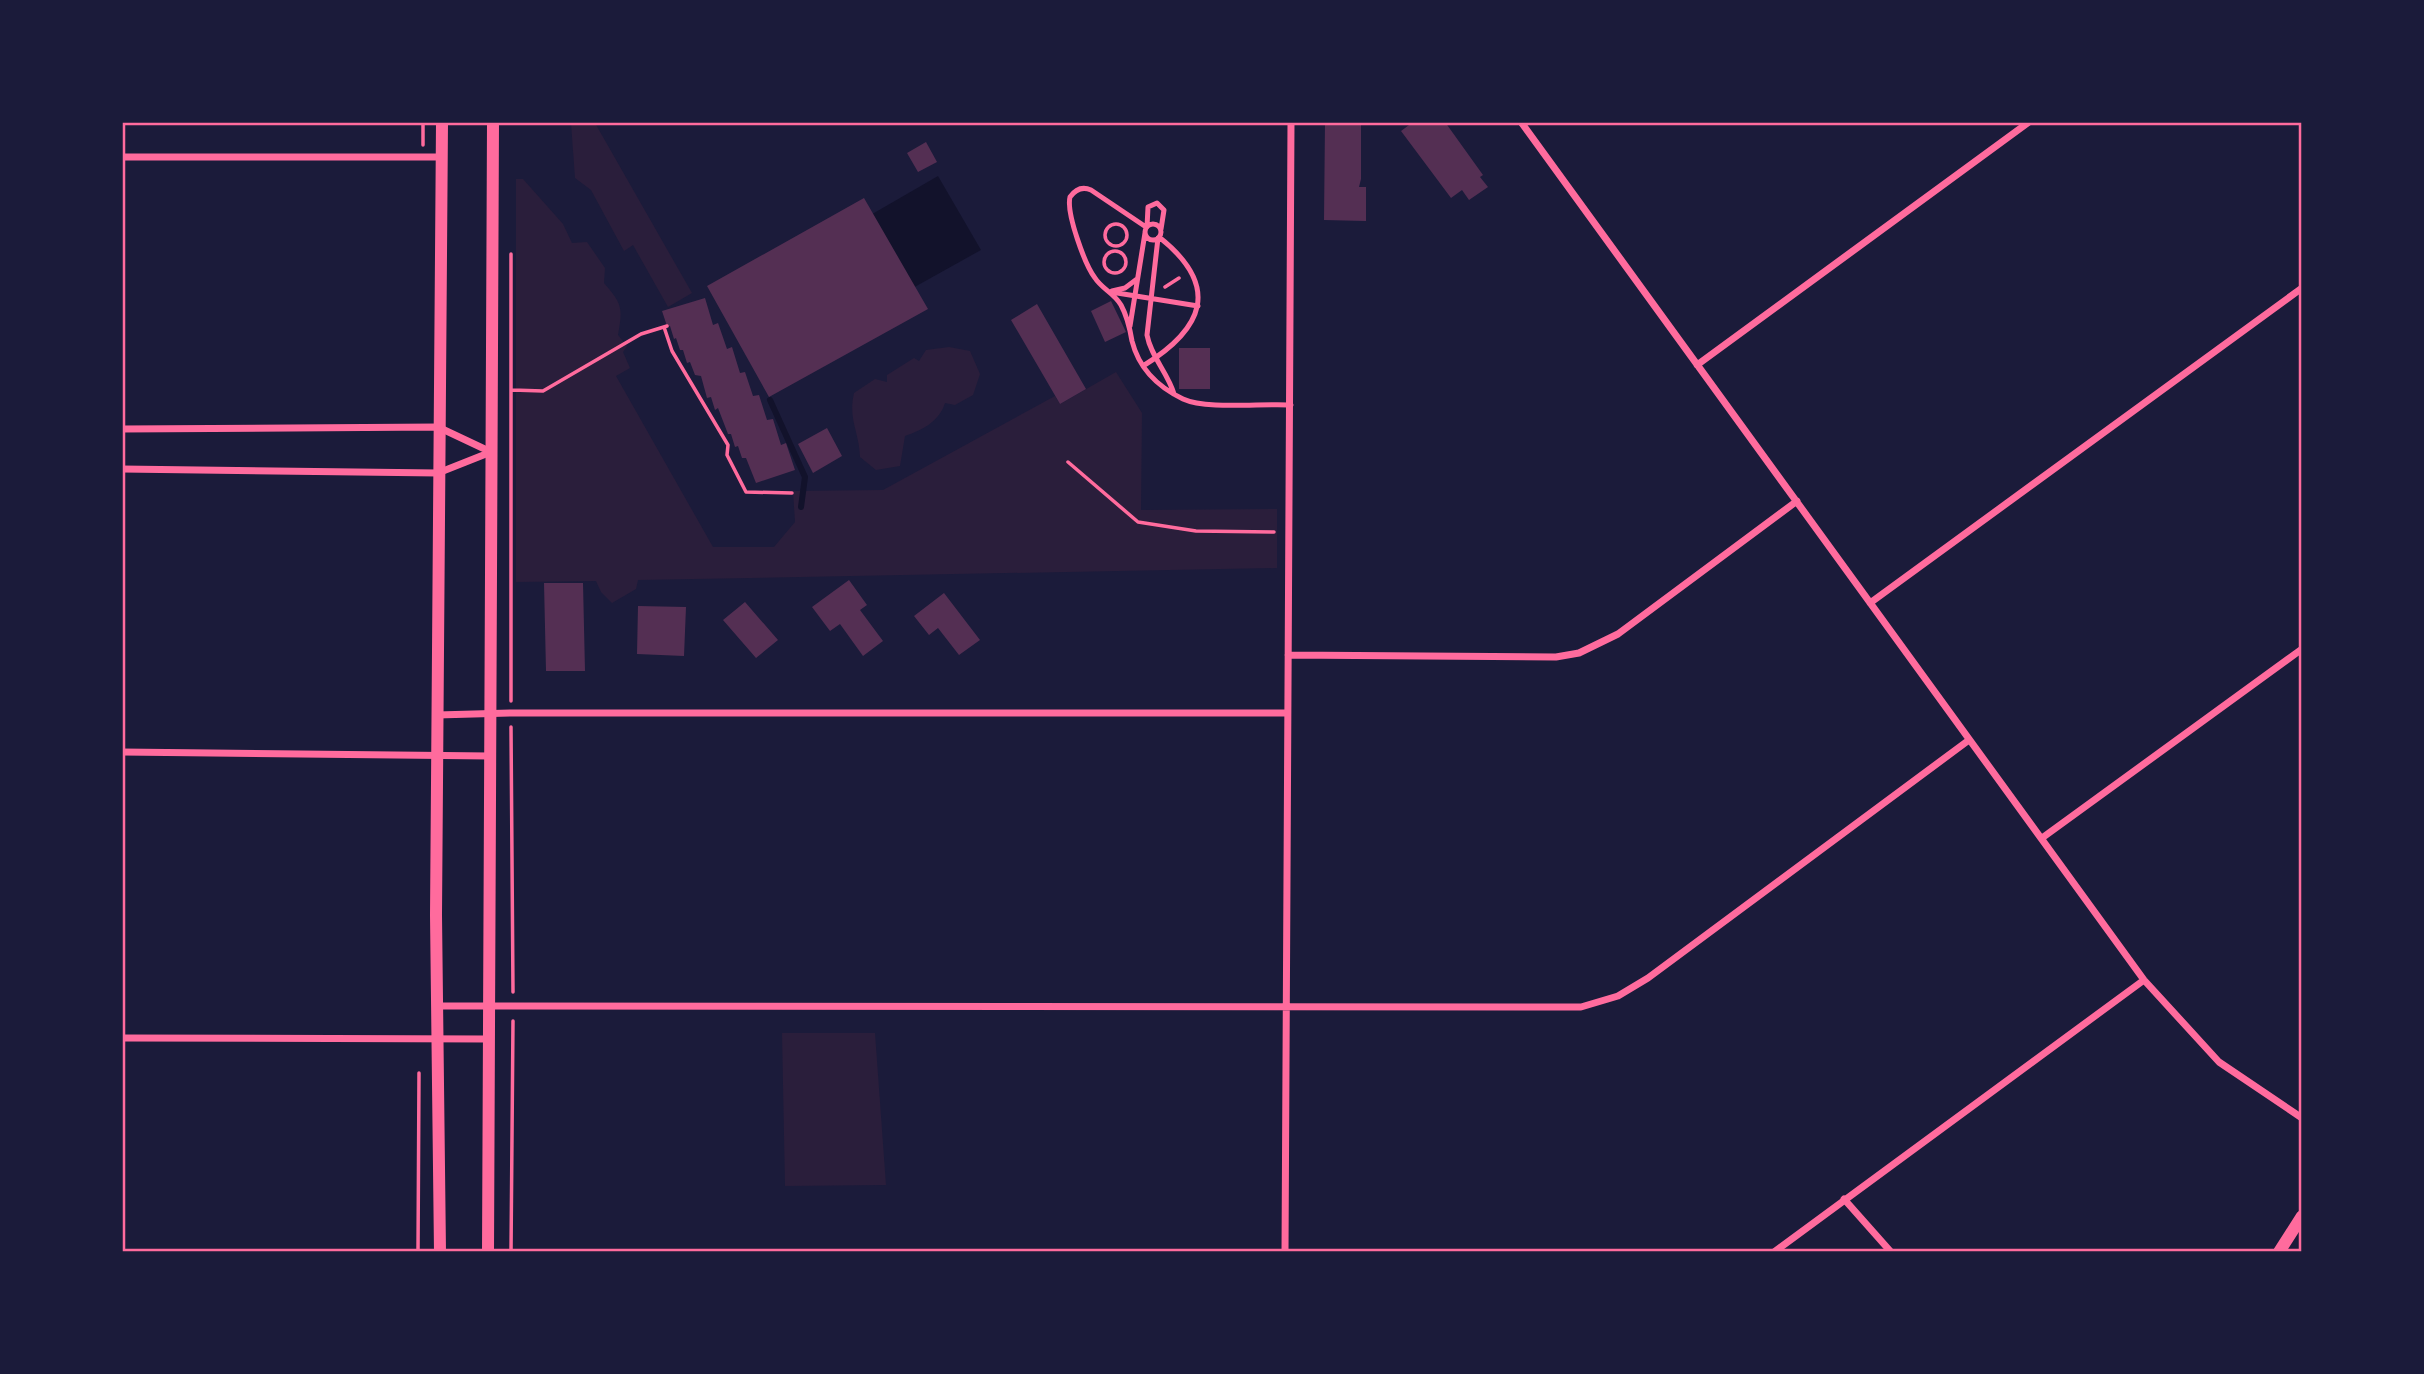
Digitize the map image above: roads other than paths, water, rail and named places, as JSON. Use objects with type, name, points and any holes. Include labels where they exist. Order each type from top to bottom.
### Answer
[{"type":"street","points":[[440,1251],[436,915],[442,122]]},
{"type":"street","points":[[488,1251],[493,122]]},
{"type":"street","points":[[1285,1251],[1291,122]]},
{"type":"street","points":[[1697,365],[2029,122]]},
{"type":"street","points":[[1525,124],[2144,980],[2219,1062],[2301,1118]]},
{"type":"street","points":[[122,157],[442,157]]},
{"type":"street","points":[[1870,603],[2301,288]]},
{"type":"street","points":[[122,429],[438,426],[491,452]]},
{"type":"street","points":[[122,469],[438,473],[491,452]]},
{"type":"street","points":[[1288,655],[1556,657],[1578,653],[1618,634],[1797,501]]},
{"type":"street","points":[[2042,838],[2301,649]]},
{"type":"street","points":[[437,715],[1287,713]]},
{"type":"street","points":[[439,1006],[1581,1007],[1618,996],[1648,978],[1969,740]]},
{"type":"street","points":[[122,752],[490,756]]},
{"type":"street","points":[[1774,1251],[2144,980]]},
{"type":"street","points":[[122,1038],[488,1039]]},
{"type":"street","points":[[1844,1199],[1891,1251]]},
{"type":"street","points":[[2279,1251],[2301,1216]]},
{"type":"lane","points":[[1158,237],[1151,239],[1146,229],[1091,190],[1077,190],[1070,197],[1068,206],[1088,266],[1099,284],[1121,305],[1135,349],[1153,379],[1185,400],[1201,404],[1290,405]]},
{"type":"lane","points":[[1131,332],[1130,315],[1148,207],[1157,203],[1164,210],[1158,237],[1147,335],[1174,394]]},
{"type":"lane","points":[[1146,229],[1156,224],[1161,229]]},
{"type":"lane","points":[[1143,366],[1170,348],[1188,330],[1198,306],[1196,287],[1188,265],[1158,237]]},
{"type":"lane","points":[[1109,291],[1125,288],[1137,279]]},
{"type":"lane","points":[[1109,291],[1198,306]]},
{"type":"waterway","points":[[770,400],[805,477],[801,507]]}]
